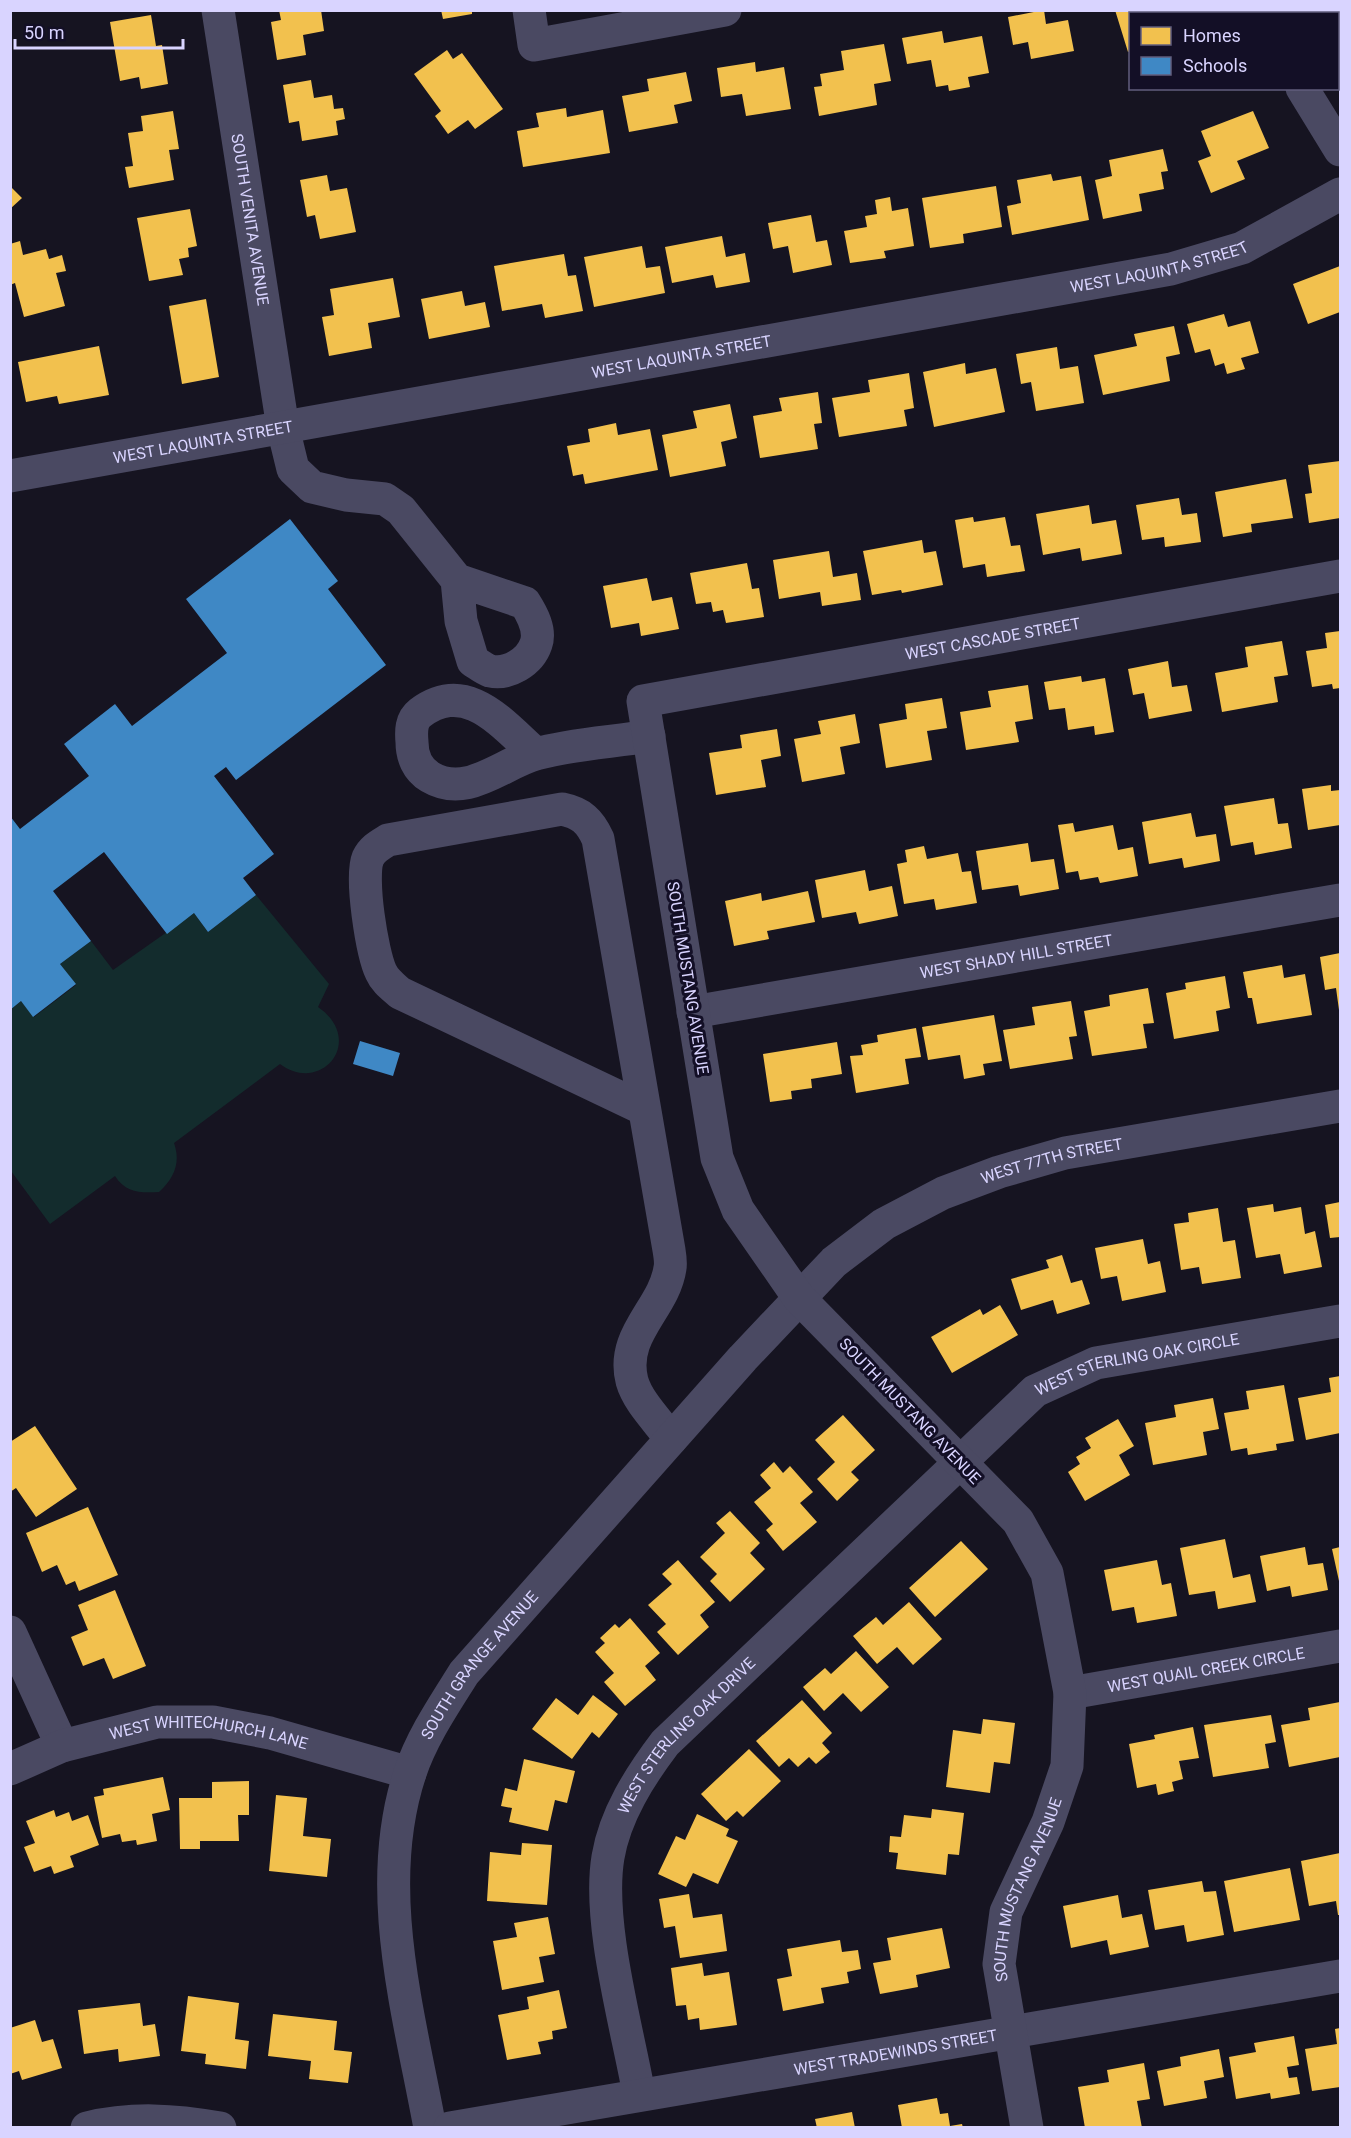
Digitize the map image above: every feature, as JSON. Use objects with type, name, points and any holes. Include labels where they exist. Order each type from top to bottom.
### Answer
[{"type":"street","name":"SOUTH VENITA AVENUE","points":[[218,10],[283,428],[293,469],[312,487],[346,495],[385,499],[401,510],[457,580]]},
{"type":"street","points":[[529,10],[534,45],[725,10]]},
{"type":"street","points":[[1303,90],[1341,150]]},
{"type":"street","name":"WEST LAQUINTA STREET","points":[[10,476],[1171,269],[1242,248],[1341,194]]},
{"type":"street","name":"WEST CASCADE STREET","points":[[644,700],[1341,576]]},
{"type":"street","name":"SOUTH MUSTANG AVENUE","points":[[644,700],[717,1158],[738,1210],[799,1298],[1018,1521],[1047,1573],[1070,1693],[1067,1766],[1048,1822],[1005,1912],[999,1965],[1027,2127]]},
{"type":"street","points":[[536,754],[649,736]]},
{"type":"street","points":[[644,1109],[400,993],[389,983],[376,958],[364,881],[369,856],[377,846],[388,840],[562,809],[574,812],[592,826],[597,839],[669,1250],[670,1269],[635,1337],[630,1360],[632,1382],[642,1401],[671,1439]]},
{"type":"street","name":"WEST SHADY HILL STREET","points":[[693,1012],[1341,900]]},
{"type":"street","name":"WEST 77TH STREET","points":[[799,1298],[834,1262],[884,1224],[942,1193],[999,1172],[1065,1154],[1341,1106]]},
{"type":"street","name":"SOUTH GRANGE AVENUE","points":[[430,2127],[401,1967],[394,1916],[393,1870],[398,1825],[410,1773],[430,1728],[464,1673],[799,1298]]},
{"type":"street","name":"WEST STERLING OAK CIRCLE","points":[[961,1463],[1035,1391],[1096,1363],[1341,1322]]},
{"type":"street","name":"WEST STERLING OAK DRIVE","points":[[639,2094],[612,1950],[605,1897],[608,1856],[619,1820],[640,1777],[665,1743],[961,1463]]},
{"type":"street","points":[[10,1632],[62,1746]]},
{"type":"street","name":"WEST QUAIL CREEK CIRCLE","points":[[1070,1693],[1341,1646]]},
{"type":"street","name":"WEST WHITECHURCH LANE","points":[[10,1769],[62,1746],[157,1722],[213,1722],[270,1733],[410,1773]]},
{"type":"street","name":"WEST TRADEWINDS STREET","points":[[450,2127],[1341,1976]]},
{"type":"street","points":[[87,2127],[152,2120],[220,2127]]},
{"type":"green space","points":[[256,895],[329,984],[318,1007],[332,1020],[338,1034],[338,1048],[333,1060],[323,1068],[310,1073],[296,1072],[280,1064],[174,1143],[177,1157],[175,1170],[159,1192],[134,1191],[124,1186],[115,1176],[50,1224],[11,1171],[10,1010],[21,1001],[34,1017],[76,985],[60,964],[91,941],[113,970],[194,913],[208,932]]},
{"type":"building: Homes","points":[[279,10],[321,10],[324,31],[303,35],[306,55],[277,60],[271,22],[281,20]]},
{"type":"building: Homes","points":[[441,10],[472,10],[472,14],[443,19]]},
{"type":"building: Homes","points":[[1044,10],[1046,24],[1068,20],[1074,51],[1031,59],[1028,42],[1013,45],[1008,17]]},
{"type":"building: Homes","points":[[1115,10],[1185,10],[1186,12],[1129,12],[1128,52]]},
{"type":"building: Homes","points":[[151,15],[156,46],[162,45],[168,84],[141,89],[139,77],[120,81],[110,22]]},
{"type":"building: Homes","points":[[942,31],[944,43],[982,36],[989,73],[968,77],[970,87],[949,91],[948,85],[936,87],[931,60],[907,64],[902,38]]},
{"type":"building: Homes","points":[[884,44],[891,81],[874,84],[877,105],[819,116],[814,87],[822,86],[820,74],[844,70],[841,51]]},
{"type":"building: Homes","points":[[447,50],[453,59],[462,53],[503,109],[475,129],[468,120],[448,134],[435,116],[441,111],[414,74]]},
{"type":"building: Homes","points":[[755,62],[756,72],[784,67],[791,109],[746,116],[742,94],[721,97],[717,68]]},
{"type":"building: Homes","points":[[686,72],[692,101],[674,105],[678,123],[629,132],[622,96],[649,91],[647,79]]},
{"type":"building: Homes","points":[[311,80],[314,98],[332,95],[334,109],[343,108],[345,119],[336,121],[338,135],[302,141],[299,121],[289,123],[283,85]]},
{"type":"building: Homes","points":[[566,108],[567,117],[603,110],[610,153],[523,167],[517,131],[539,127],[536,113]]},
{"type":"building: Homes","points":[[173,111],[179,149],[169,150],[174,180],[129,188],[125,167],[133,166],[128,133],[143,131],[141,116]]},
{"type":"building: Homes","points":[[1253,111],[1269,148],[1237,161],[1245,179],[1211,193],[1198,161],[1211,156],[1201,131]]},
{"type":"building: Homes","points":[[1163,149],[1168,171],[1161,172],[1164,189],[1139,194],[1142,211],[1103,219],[1095,180],[1112,176],[1109,160]]},
{"type":"building: Homes","points":[[1051,174],[1053,181],[1081,176],[1089,220],[1012,235],[1007,206],[1021,203],[1017,180]]},
{"type":"building: Homes","points":[[327,175],[330,191],[347,188],[356,232],[320,239],[315,215],[307,217],[300,180]]},
{"type":"building: Homes","points":[[10,186],[22,198],[10,209]]},
{"type":"building: Homes","points":[[996,186],[1002,227],[963,234],[964,243],[930,248],[922,198]]},
{"type":"building: Homes","points":[[890,197],[892,211],[908,208],[914,246],[884,251],[886,258],[850,263],[844,231],[867,227],[865,216],[877,214],[875,200]]},
{"type":"building: Homes","points":[[190,209],[197,246],[188,248],[189,257],[179,259],[183,275],[149,281],[137,218]]},
{"type":"building: Homes","points":[[811,215],[816,242],[827,240],[832,265],[793,273],[788,246],[773,249],[768,223]]},
{"type":"building: Homes","points":[[722,236],[726,257],[745,253],[750,282],[716,288],[713,275],[672,283],[665,247]]},
{"type":"building: Homes","points":[[20,241],[23,255],[46,249],[49,259],[62,255],[66,271],[56,273],[65,306],[24,317],[15,283],[10,285],[10,244]]},
{"type":"building: Homes","points":[[642,246],[646,268],[660,266],[665,293],[594,307],[584,257]]},
{"type":"building: Homes","points":[[564,254],[568,276],[576,275],[583,311],[545,318],[542,304],[502,311],[494,266]]},
{"type":"building: Homes","points":[[1340,266],[1340,312],[1308,324],[1293,284]]},
{"type":"building: Homes","points":[[393,278],[400,317],[368,323],[372,348],[329,356],[322,317],[334,315],[330,289]]},
{"type":"building: Homes","points":[[462,291],[465,306],[485,302],[490,327],[429,339],[421,299]]},
{"type":"building: Homes","points":[[206,299],[219,377],[182,384],[169,306]]},
{"type":"building: Homes","points":[[1224,314],[1228,327],[1250,321],[1259,353],[1241,358],[1245,369],[1227,374],[1224,363],[1215,366],[1210,349],[1195,353],[1187,324]]},
{"type":"building: Homes","points":[[1174,326],[1180,354],[1166,357],[1170,381],[1103,395],[1094,355],[1137,346],[1134,334]]},
{"type":"building: Homes","points":[[99,346],[109,395],[59,404],[57,396],[26,402],[18,362]]},
{"type":"building: Homes","points":[[1057,347],[1060,369],[1078,366],[1084,403],[1036,411],[1031,382],[1021,384],[1016,354]]},
{"type":"building: Homes","points":[[965,363],[966,374],[996,368],[1005,412],[934,427],[923,372]]},
{"type":"building: Homes","points":[[909,373],[914,408],[904,410],[907,426],[839,437],[832,398],[870,392],[868,380]]},
{"type":"building: Homes","points":[[818,392],[822,423],[814,424],[818,449],[760,458],[753,416],[782,411],[779,398]]},
{"type":"building: Homes","points":[[730,404],[737,438],[721,442],[726,466],[670,477],[662,435],[697,428],[693,411]]},
{"type":"building: Homes","points":[[616,423],[618,435],[650,429],[658,470],[585,484],[583,474],[573,476],[567,446],[590,442],[588,429]]},
{"type":"building: Homes","points":[[1340,461],[1340,518],[1309,523],[1305,494],[1312,493],[1308,465]]},
{"type":"building: Homes","points":[[1286,479],[1293,518],[1251,524],[1252,532],[1223,537],[1215,492]]},
{"type":"building: Homes","points":[[1179,498],[1182,515],[1197,513],[1201,542],[1165,547],[1164,537],[1142,540],[1136,505]]},
{"type":"building: Homes","points":[[1089,505],[1092,524],[1116,520],[1122,554],[1082,561],[1080,548],[1043,555],[1036,514]]},
{"type":"building: Homes","points":[[973,517],[974,522],[1005,517],[1011,546],[1020,545],[1025,571],[987,577],[985,564],[963,568],[955,520]]},
{"type":"building: Homes","points":[[922,540],[924,553],[936,551],[943,585],[902,593],[901,590],[872,595],[863,551]]},
{"type":"building: Homes","points":[[829,551],[833,577],[857,573],[861,600],[822,606],[820,592],[779,599],[773,560]]},
{"type":"building: Homes","points":[[747,563],[752,589],[759,588],[764,617],[726,623],[723,610],[713,612],[711,602],[696,604],[690,573]]},
{"type":"building: Homes","points":[[647,578],[652,601],[672,597],[679,629],[641,636],[639,623],[611,628],[603,586]]},
{"type":"building: Homes","points":[[1340,631],[1340,688],[1333,689],[1332,684],[1312,687],[1306,651],[1327,648],[1325,633]]},
{"type":"building: Homes","points":[[1282,641],[1288,675],[1274,677],[1278,702],[1222,712],[1215,673],[1248,667],[1245,647]]},
{"type":"building: Homes","points":[[1168,661],[1172,687],[1187,685],[1192,711],[1149,719],[1144,693],[1133,695],[1128,669]]},
{"type":"building: Homes","points":[[1081,676],[1082,682],[1105,678],[1114,732],[1095,735],[1094,726],[1068,730],[1065,708],[1049,710],[1044,682]]},
{"type":"building: Homes","points":[[1028,685],[1033,719],[1015,722],[1019,742],[966,750],[960,712],[991,707],[988,691]]},
{"type":"building: Homes","points":[[942,698],[947,728],[927,731],[932,760],[886,768],[879,724],[907,719],[905,704]]},
{"type":"building: Homes","points":[[855,714],[860,743],[840,747],[845,774],[802,782],[794,739],[821,734],[818,721]]},
{"type":"building: Homes","points":[[777,729],[781,756],[761,760],[766,787],[716,795],[709,753],[742,748],[740,735]]},
{"type":"building: Homes","points":[[1331,785],[1331,791],[1340,790],[1340,825],[1308,830],[1302,789]]},
{"type":"building: Homes","points":[[1274,798],[1278,824],[1288,823],[1292,848],[1255,855],[1253,842],[1231,846],[1224,806]]},
{"type":"building: Homes","points":[[1191,813],[1196,837],[1216,834],[1220,861],[1184,868],[1182,858],[1149,864],[1142,822]]},
{"type":"building: Homes","points":[[1073,823],[1075,832],[1113,825],[1118,850],[1133,847],[1138,876],[1100,883],[1098,877],[1080,880],[1078,871],[1066,873],[1058,825]]},
{"type":"building: Homes","points":[[1028,843],[1031,862],[1054,859],[1059,889],[1020,896],[1018,885],[982,890],[976,851]]},
{"type":"building: Homes","points":[[924,846],[927,859],[958,853],[962,872],[971,871],[977,903],[936,910],[934,899],[904,904],[897,864],[907,862],[905,850]]},
{"type":"building: Homes","points":[[865,870],[869,891],[892,886],[898,916],[859,924],[856,912],[822,918],[815,880]]},
{"type":"building: Homes","points":[[808,891],[815,922],[767,931],[769,939],[734,946],[725,901],[761,893],[762,901]]},
{"type":"building: Homes","points":[[1340,953],[1339,1010],[1336,988],[1325,990],[1320,957]]},
{"type":"building: Homes","points":[[1282,965],[1284,978],[1305,974],[1312,1015],[1257,1024],[1252,998],[1248,998],[1243,972]]},
{"type":"building: Homes","points":[[1225,976],[1230,1008],[1216,1011],[1219,1031],[1174,1039],[1166,993],[1186,989],[1185,983]]},
{"type":"building: Homes","points":[[1148,988],[1154,1023],[1143,1024],[1147,1048],[1092,1056],[1084,1011],[1110,1006],[1109,995]]},
{"type":"building: Homes","points":[[1071,1001],[1077,1036],[1069,1037],[1073,1059],[1010,1069],[1003,1030],[1035,1025],[1032,1007]]},
{"type":"building: Homes","points":[[994,1015],[1002,1061],[983,1064],[985,1075],[964,1079],[960,1055],[928,1060],[922,1027]]},
{"type":"building: Homes","points":[[916,1028],[921,1057],[905,1059],[909,1084],[856,1093],[850,1056],[863,1055],[861,1045],[878,1042],[877,1035]]},
{"type":"building: Homes","points":[[837,1042],[842,1074],[811,1079],[812,1088],[791,1091],[792,1099],[770,1102],[763,1054]]},
{"type":"building: Homes","points":[[1340,1202],[1340,1237],[1330,1238],[1325,1205]]},
{"type":"building: Homes","points":[[1273,1204],[1274,1212],[1301,1207],[1305,1234],[1315,1231],[1322,1267],[1284,1274],[1280,1254],[1256,1258],[1247,1208]]},
{"type":"building: Homes","points":[[1218,1208],[1223,1242],[1235,1240],[1241,1278],[1202,1284],[1199,1267],[1181,1270],[1174,1224],[1189,1222],[1188,1213]]},
{"type":"building: Homes","points":[[1143,1239],[1148,1264],[1160,1261],[1166,1292],[1122,1301],[1117,1276],[1101,1279],[1095,1248]]},
{"type":"building: Homes","points":[[1062,1255],[1071,1283],[1082,1280],[1090,1304],[1057,1314],[1053,1300],[1021,1310],[1011,1279],[1049,1268],[1046,1260]]},
{"type":"building: Homes","points":[[1000,1305],[1018,1335],[952,1373],[931,1337],[980,1309],[983,1315]]},
{"type":"building: Homes","points":[[1340,1376],[1340,1433],[1306,1440],[1298,1398],[1331,1392],[1329,1378]]},
{"type":"building: Homes","points":[[1284,1385],[1294,1441],[1276,1444],[1277,1450],[1248,1455],[1247,1448],[1231,1451],[1224,1413],[1249,1409],[1246,1391]]},
{"type":"building: Homes","points":[[1213,1398],[1219,1429],[1203,1432],[1207,1455],[1153,1465],[1145,1423],[1176,1417],[1174,1405]]},
{"type":"building: Homes","points":[[843,1415],[875,1450],[851,1472],[859,1480],[837,1501],[817,1479],[835,1462],[815,1440]]},
{"type":"building: Homes","points":[[1118,1419],[1134,1446],[1119,1455],[1130,1475],[1085,1501],[1068,1472],[1080,1464],[1076,1457],[1091,1448],[1085,1438]]},
{"type":"building: Homes","points":[[35,1426],[77,1489],[36,1517],[16,1488],[10,1492],[10,1442]]},
{"type":"building: Homes","points":[[774,1462],[783,1473],[790,1466],[813,1492],[800,1503],[817,1522],[783,1551],[766,1530],[773,1524],[754,1502],[771,1488],[760,1475]]},
{"type":"building: Homes","points":[[88,1507],[118,1575],[79,1591],[75,1581],[66,1585],[57,1565],[42,1572],[26,1533]]},
{"type":"building: Homes","points":[[730,1511],[760,1543],[750,1553],[765,1569],[730,1602],[710,1581],[717,1574],[700,1557],[725,1533],[716,1523]]},
{"type":"building: Homes","points":[[1225,1539],[1233,1578],[1250,1574],[1256,1602],[1218,1609],[1215,1591],[1189,1595],[1180,1548]]},
{"type":"building: Homes","points":[[961,1541],[988,1569],[935,1617],[909,1588]]},
{"type":"building: Homes","points":[[1305,1547],[1308,1565],[1323,1563],[1328,1590],[1292,1597],[1290,1586],[1267,1591],[1260,1556]]},
{"type":"building: Homes","points":[[1340,1547],[1340,1581],[1339,1581],[1332,1549]]},
{"type":"building: Homes","points":[[678,1560],[715,1602],[700,1615],[709,1627],[678,1655],[657,1632],[666,1624],[648,1605],[672,1584],[662,1574]]},
{"type":"building: Homes","points":[[1157,1560],[1162,1585],[1171,1583],[1177,1616],[1137,1623],[1134,1607],[1112,1611],[1104,1570]]},
{"type":"building: Homes","points":[[115,1590],[146,1666],[113,1679],[104,1658],[83,1666],[71,1637],[88,1630],[78,1605]]},
{"type":"building: Homes","points":[[909,1602],[942,1639],[913,1665],[897,1647],[877,1664],[853,1636],[876,1617],[883,1625]]},
{"type":"building: Homes","points":[[630,1618],[660,1653],[645,1666],[656,1680],[625,1706],[604,1682],[614,1673],[595,1652],[605,1643],[600,1638],[615,1624],[619,1628]]},
{"type":"building: Homes","points":[[856,1651],[889,1687],[861,1712],[843,1693],[824,1711],[803,1687],[825,1668],[831,1674]]},
{"type":"building: Homes","points":[[593,1695],[618,1714],[599,1738],[592,1732],[572,1759],[532,1729],[556,1698],[578,1715]]},
{"type":"building: Homes","points":[[802,1700],[832,1733],[822,1743],[830,1752],[816,1764],[809,1757],[798,1767],[789,1758],[779,1767],[756,1741]]},
{"type":"building: Homes","points":[[1340,1702],[1340,1757],[1289,1767],[1281,1725],[1310,1720],[1308,1708]]},
{"type":"building: Homes","points":[[1271,1715],[1276,1742],[1265,1744],[1269,1768],[1213,1777],[1204,1725]]},
{"type":"building: Homes","points":[[983,1719],[1015,1723],[1010,1764],[994,1762],[990,1793],[946,1787],[953,1730],[981,1734]]},
{"type":"building: Homes","points":[[1193,1727],[1199,1758],[1179,1761],[1183,1779],[1172,1782],[1174,1791],[1158,1795],[1156,1784],[1137,1788],[1129,1744],[1155,1739],[1154,1735]]},
{"type":"building: Homes","points":[[749,1749],[781,1781],[743,1817],[737,1811],[726,1821],[701,1794]]},
{"type":"building: Homes","points":[[524,1759],[575,1771],[567,1803],[555,1800],[548,1831],[509,1822],[512,1808],[501,1806],[505,1788],[517,1791]]},
{"type":"building: Homes","points":[[163,1777],[170,1810],[152,1814],[157,1841],[137,1845],[136,1840],[122,1842],[120,1834],[102,1838],[94,1797],[104,1795],[103,1789]]},
{"type":"building: Homes","points":[[249,1781],[249,1815],[238,1815],[239,1841],[200,1841],[200,1849],[180,1849],[179,1798],[212,1798],[212,1782]]},
{"type":"building: Homes","points":[[276,1795],[307,1798],[303,1836],[331,1839],[327,1877],[269,1871]]},
{"type":"building: Homes","points":[[932,1809],[964,1813],[959,1855],[948,1854],[946,1875],[896,1869],[898,1853],[889,1852],[890,1836],[901,1837],[904,1815],[931,1818]]},
{"type":"building: Homes","points":[[54,1810],[56,1817],[69,1812],[72,1821],[88,1815],[99,1845],[70,1856],[74,1867],[54,1874],[51,1866],[34,1872],[24,1847],[35,1843],[26,1821]]},
{"type":"building: Homes","points":[[697,1814],[729,1829],[726,1836],[738,1841],[718,1884],[693,1873],[686,1887],[658,1874],[676,1836],[685,1840]]},
{"type":"building: Homes","points":[[522,1843],[552,1845],[547,1905],[487,1901],[490,1852],[521,1855]]},
{"type":"building: Homes","points":[[1340,1853],[1340,1915],[1338,1915],[1336,1901],[1309,1906],[1301,1861]]},
{"type":"building: Homes","points":[[1290,1868],[1300,1920],[1234,1932],[1224,1881]]},
{"type":"building: Homes","points":[[1202,1881],[1204,1892],[1216,1891],[1224,1935],[1187,1942],[1184,1925],[1155,1930],[1148,1890]]},
{"type":"building: Homes","points":[[689,1894],[693,1918],[722,1914],[727,1951],[680,1958],[675,1926],[664,1928],[659,1899]]},
{"type":"building: Homes","points":[[1118,1895],[1122,1918],[1142,1914],[1149,1947],[1110,1955],[1107,1940],[1071,1948],[1063,1906]]},
{"type":"building: Homes","points":[[548,1917],[555,1954],[539,1957],[544,1982],[502,1990],[493,1941],[517,1937],[514,1923]]},
{"type":"building: Homes","points":[[942,1928],[950,1968],[916,1975],[918,1987],[880,1994],[873,1963],[891,1960],[887,1938]]},
{"type":"building: Homes","points":[[840,1940],[842,1952],[858,1950],[861,1969],[847,1972],[849,1983],[821,1988],[824,2003],[783,2011],[777,1979],[792,1976],[787,1949]]},
{"type":"building: Homes","points":[[702,1963],[704,1976],[729,1972],[737,2025],[700,2030],[699,2018],[688,2020],[686,2005],[676,2006],[671,1968]]},
{"type":"building: Homes","points":[[559,1990],[567,2028],[552,2031],[553,2039],[538,2042],[541,2054],[507,2060],[498,2015],[529,2009],[527,1997]]},
{"type":"building: Homes","points":[[188,1996],[239,2003],[235,2039],[249,2041],[246,2069],[205,2064],[206,2054],[181,2051]]},
{"type":"building: Homes","points":[[140,2003],[143,2026],[155,2024],[160,2056],[119,2062],[118,2049],[84,2054],[78,2010]]},
{"type":"building: Homes","points":[[273,2014],[337,2021],[334,2050],[352,2052],[348,2083],[309,2079],[311,2061],[268,2056]]},
{"type":"building: Homes","points":[[35,2020],[42,2042],[53,2039],[62,2068],[22,2080],[19,2071],[10,2074],[10,2028]]},
{"type":"building: Homes","points":[[1340,2028],[1340,2087],[1312,2091],[1305,2049],[1337,2044],[1335,2029]]},
{"type":"building: Homes","points":[[1294,2036],[1299,2065],[1287,2067],[1289,2078],[1297,2077],[1300,2094],[1271,2099],[1270,2093],[1236,2099],[1229,2057],[1256,2052],[1254,2043]]},
{"type":"building: Homes","points":[[1219,2049],[1224,2077],[1204,2081],[1207,2098],[1164,2106],[1157,2071],[1181,2066],[1180,2057]]},
{"type":"building: Homes","points":[[1144,2063],[1150,2099],[1137,2101],[1142,2128],[1085,2128],[1078,2087],[1109,2082],[1107,2070]]},
{"type":"building: Homes","points":[[937,2098],[940,2114],[948,2113],[950,2126],[962,2124],[963,2128],[902,2128],[898,2105]]},
{"type":"building: Homes","points":[[852,2112],[855,2128],[817,2128],[815,2119]]},
{"type":"building: Schools","points":[[290,519],[338,581],[328,589],[386,665],[236,780],[226,767],[214,776],[274,854],[243,878],[256,895],[208,932],[194,913],[167,934],[104,852],[53,891],[91,941],[60,964],[76,984],[33,1017],[21,1001],[10,1010],[10,816],[20,829],[89,776],[64,744],[115,704],[132,726],[227,653],[186,599]]},
{"type":"building: Schools","points":[[360,1041],[400,1053],[393,1076],[353,1064]]}]
